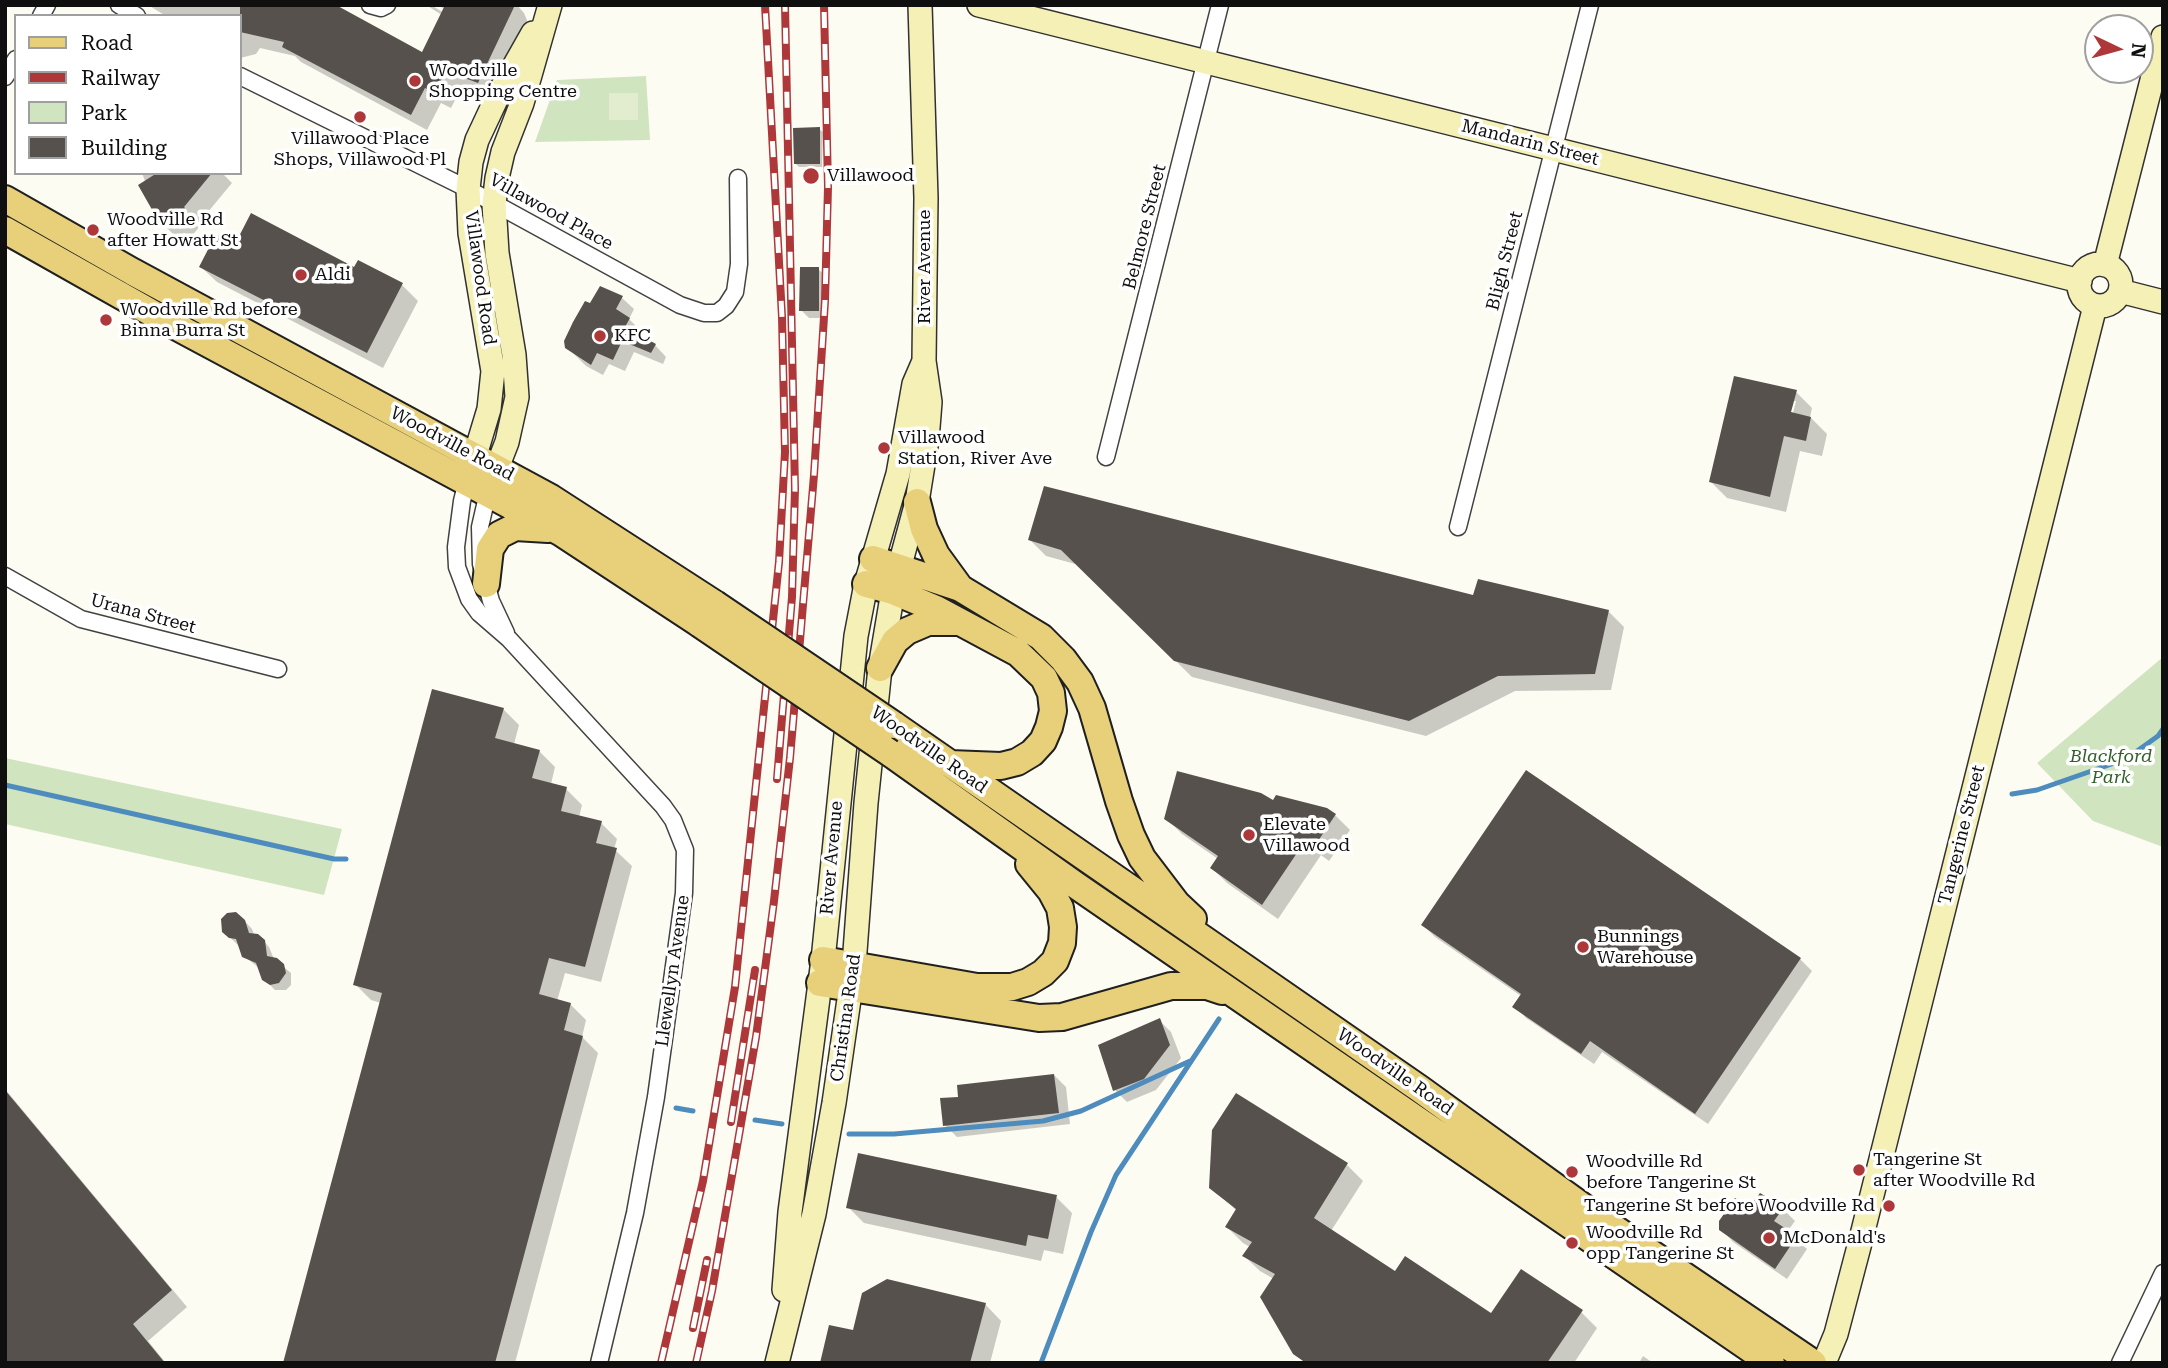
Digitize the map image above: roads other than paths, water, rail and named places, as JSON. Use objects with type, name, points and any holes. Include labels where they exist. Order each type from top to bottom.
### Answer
[{"type":"main road","name":"Woodville Road","points":[[5,199],[133,272],[551,498],[890,754],[1771,1363]]},
{"type":"main road","name":"Woodville Road","points":[[5,230],[166,321],[478,487],[708,614],[894,725],[1420,1089],[1590,1212],[1813,1363]]},
{"type":"main road","points":[[917,502],[924,529],[936,555],[960,588],[1041,637],[1063,659],[1080,682],[1092,708],[1123,812],[1142,858],[1177,904],[1244,967]]},
{"type":"main road","points":[[485,584],[491,549],[499,535],[507,529],[524,526],[560,532]]},
{"type":"main road","points":[[869,571],[897,579],[960,588]]},
{"type":"main road","points":[[897,579],[936,609],[1018,653],[1044,678],[1051,693],[1053,711],[1043,741],[1032,753],[1017,762],[1001,766],[950,764]]},
{"type":"main road","points":[[880,668],[895,641],[907,631],[928,622],[960,622]]},
{"type":"main road","points":[[822,972],[995,988],[1012,987],[1043,973],[1055,961],[1062,943],[1060,908],[1038,873],[998,830]]},
{"type":"main road","points":[[853,976],[1039,1018],[1062,1017],[1089,1011],[1171,986],[1207,986],[1240,998]]},
{"type":"street","points":[[118,5],[134,14]]},
{"type":"street","points":[[370,5],[375,8],[387,5]]},
{"type":"street","name":"Villawood Road","points":[[478,487],[486,461],[493,371],[470,233],[468,189],[471,162],[477,140],[499,93],[549,5]]},
{"type":"street","name":"Villawood Road","points":[[486,461],[507,442],[517,397],[514,355],[497,253],[494,204],[497,178],[503,152],[522,103],[549,5]]},
{"type":"street","name":"River Avenue","points":[[880,668],[897,579],[917,502],[930,402],[923,362],[926,198],[920,5]]},
{"type":"street","name":"Mandarin Street","points":[[979,5],[2080,281]]},
{"type":"street","name":"Belmore Street","points":[[1106,457],[1220,5]]},
{"type":"street","name":"Bligh Street","points":[[1458,527],[1590,5]]},
{"type":"street","points":[[2105,265],[2163,37]]},
{"type":"street","points":[[5,78],[14,62]]},
{"type":"street","name":"Villawood Place","points":[[242,77],[468,189],[680,305],[704,313],[717,313],[726,306],[734,292],[739,264],[738,178]]},
{"type":"street","points":[[2105,265],[2118,274],[2120,291],[2109,304],[2095,306],[2080,292],[2080,281],[2089,268],[2105,265]]},
{"type":"street","points":[[2120,291],[2163,302]]},
{"type":"street","name":"Tangerine Street","points":[[1824,1363],[1836,1334],[1856,1260],[2095,306]]},
{"type":"street","name":"River Avenue","points":[[778,1362],[790,1212],[822,972],[852,664],[869,571],[898,474],[914,384],[923,362]]},
{"type":"street","name":"Llewellyn Avenue","points":[[478,487],[479,547],[485,584],[509,639]]},
{"type":"street","name":"Llewellyn Avenue","points":[[478,487],[458,524],[457,567],[466,592],[479,613],[509,639],[663,806],[673,820],[685,850],[684,893],[656,1097],[635,1213],[599,1363]]},
{"type":"street","name":"Urana Street","points":[[5,576],[81,619],[278,669]]},
{"type":"street","name":"Christina Road","points":[[778,1362],[814,1214],[853,976],[866,803],[880,668]]},
{"type":"street","points":[[2120,1363],[2163,1273]]},
{"type":"waterway","points":[[2012,794],[2037,790],[2126,759],[2158,736],[2163,729]]},
{"type":"waterway","points":[[5,785],[334,859],[346,859]]},
{"type":"waterway","points":[[1041,1363],[1116,1175],[1219,1019]]},
{"type":"waterway","points":[[849,1134],[894,1134],[1043,1121],[1081,1111],[1190,1061]]},
{"type":"waterway","points":[[676,1108],[693,1111]]},
{"type":"waterway","points":[[755,1120],[782,1124]]},
{"type":"railway","points":[[661,1363],[703,1181],[735,987],[779,562],[785,452],[782,317],[765,5]]},
{"type":"railway","points":[[777,779],[792,597],[795,489],[785,5]]},
{"type":"railway","points":[[696,1363],[712,1291],[756,1037],[790,758],[814,475],[825,301],[828,187],[824,5]]},
{"type":"railway","points":[[731,1122],[755,970]]},
{"type":"railway","points":[[693,1328],[707,1260]]},
{"type":"place","name":"Woodville Shopping Centre","points":[[415,81]]},
{"type":"place","name":"Villawood Place Shops, Villawood Pl","points":[[360,117]]},
{"type":"place","name":"Villawood","points":[[811,176]]},
{"type":"place","name":"Woodville Rd after Howatt St","points":[[93,230]]},
{"type":"place","name":"Aldi","points":[[301,275]]},
{"type":"place","name":"Woodville Rd before Binna Burra St","points":[[106,320]]},
{"type":"place","name":"KFC","points":[[600,336]]},
{"type":"place","name":"Villawood Station, River Ave","points":[[884,448]]},
{"type":"place","name":"Elevate Villawood","points":[[1249,835]]},
{"type":"place","name":"Bunnings Warehouse","points":[[1583,947]]},
{"type":"place","name":"Tangerine St after Woodville Rd","points":[[1859,1170]]},
{"type":"place","name":"Woodville Rd before Tangerine St","points":[[1572,1172]]},
{"type":"place","name":"Tangerine St before Woodville Rd","points":[[1889,1206]]},
{"type":"place","name":"McDonald's","points":[[1769,1238]]},
{"type":"place","name":"Woodville Rd opp Tangerine St","points":[[1572,1243]]},
{"type":"park label","name":"Blackford Park","points":[[2111,767]]}]
